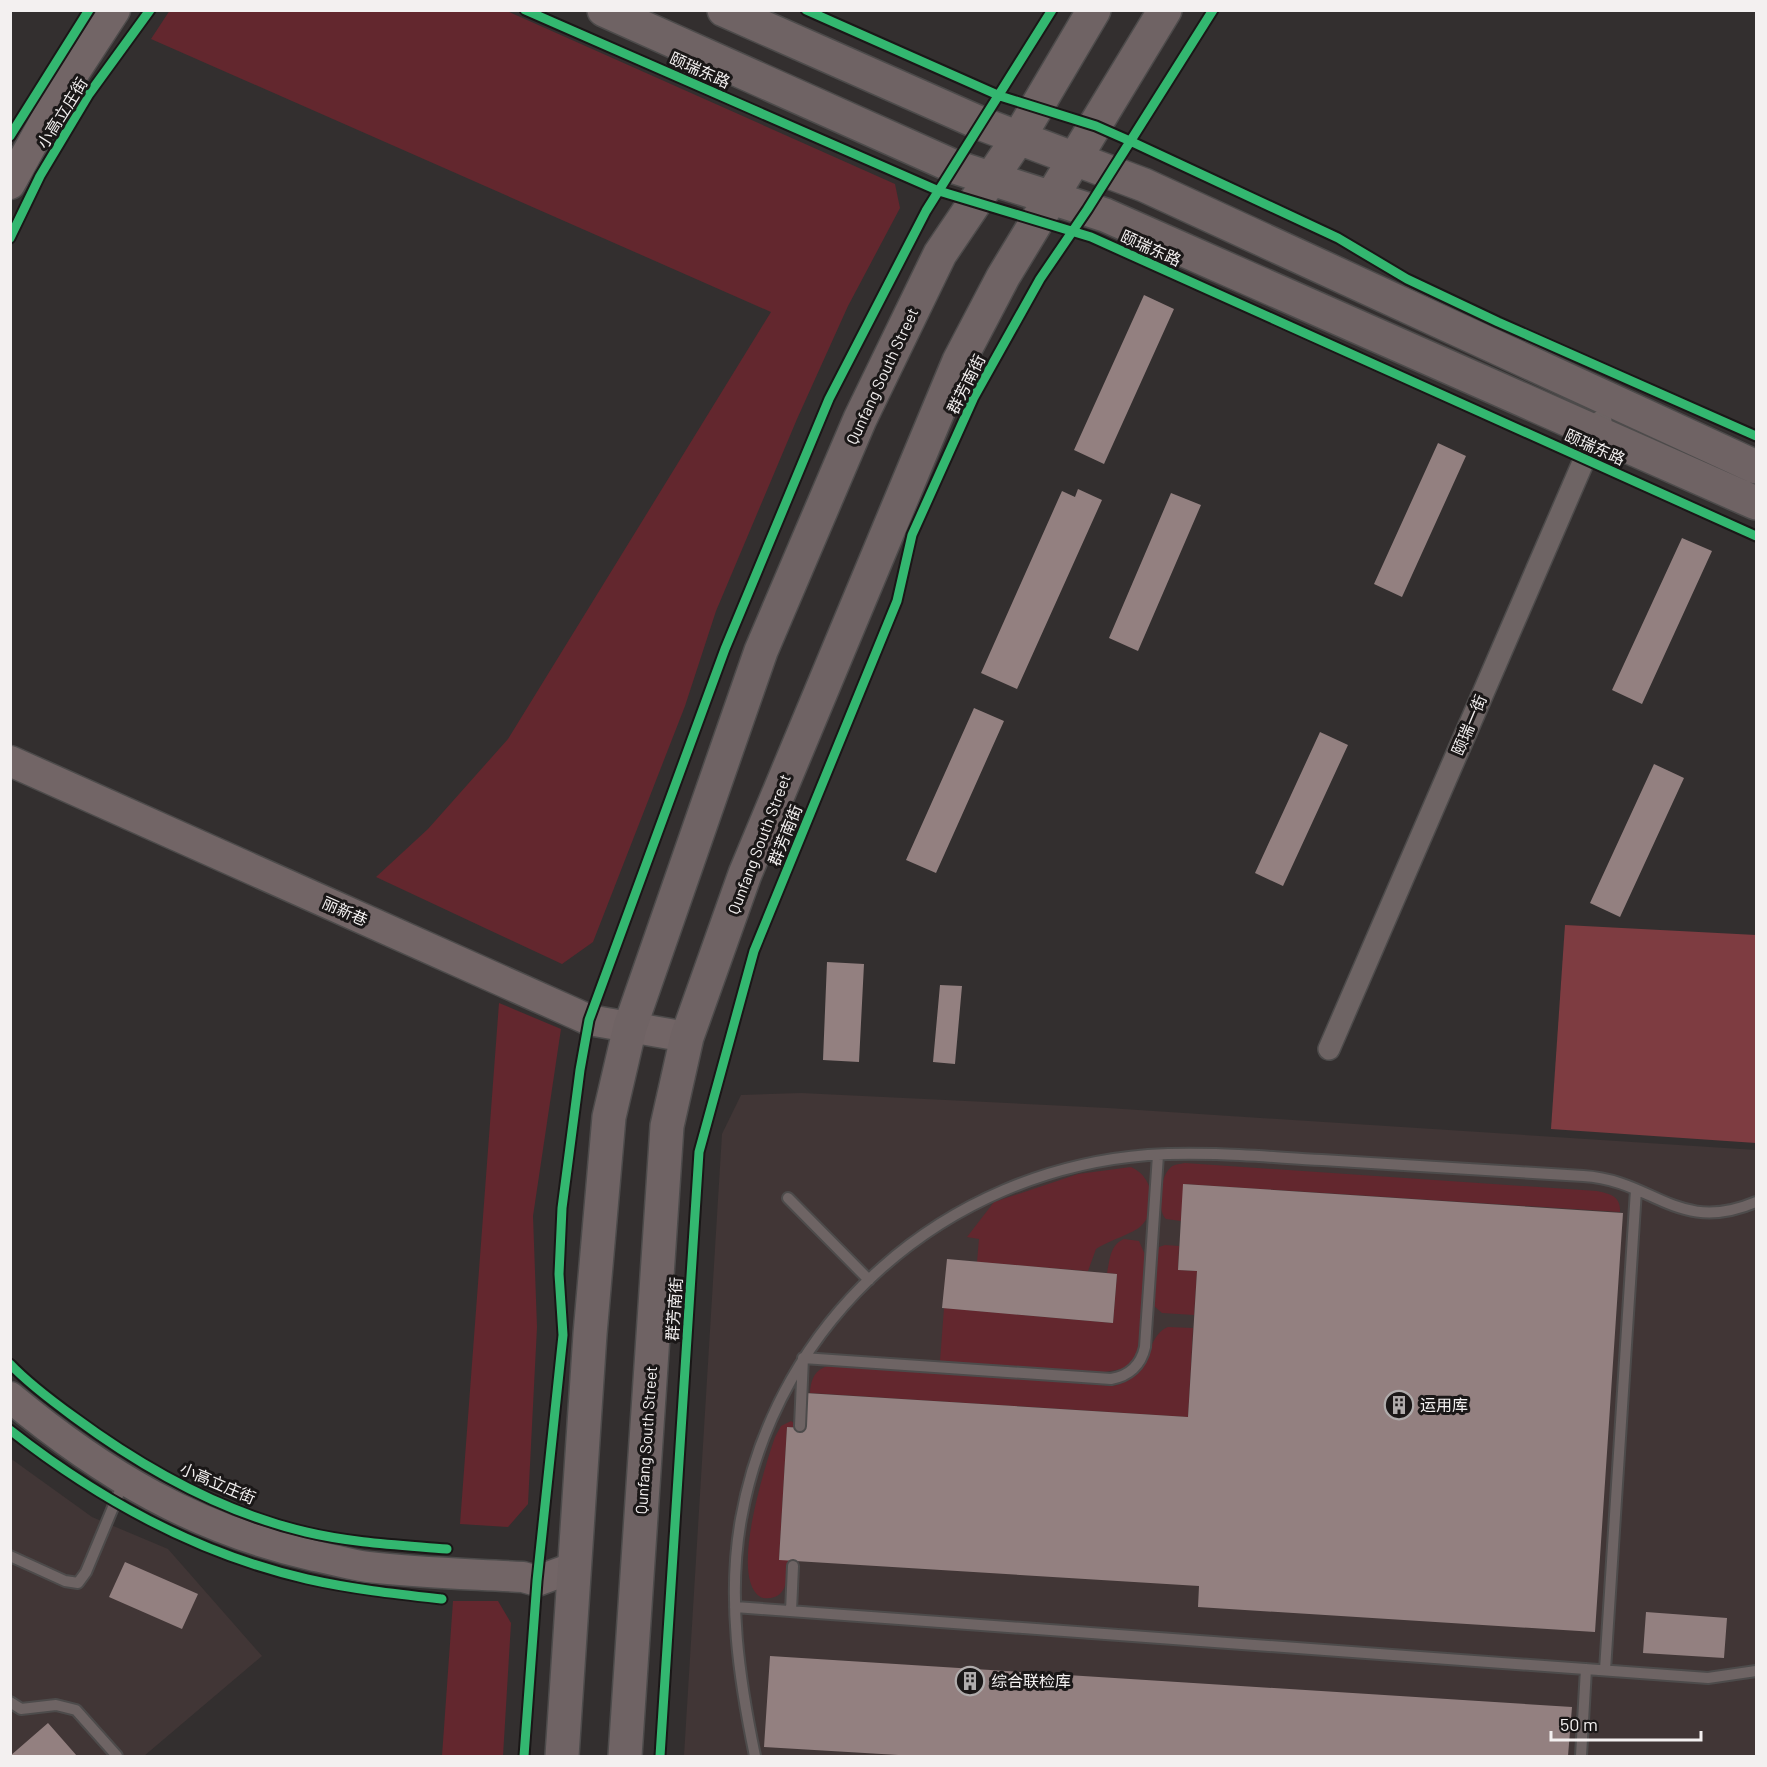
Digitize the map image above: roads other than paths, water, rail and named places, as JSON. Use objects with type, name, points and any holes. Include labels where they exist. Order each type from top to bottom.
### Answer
[{"type":"main road","name":"颐瑞东路","points":[[604,10],[948,164],[1105,215],[1756,503]]},
{"type":"main road","points":[[724,10],[976,121],[1144,185],[1756,467]]},
{"type":"main road","name":"Qunfang South Street","points":[[562,1756],[590,1334],[609,1117],[630,1027],[761,651],[860,419],[940,254],[1019,136],[1094,10]]},
{"type":"main road","name":"Qunfang South Street","points":[[625,1756],[667,1126],[687,1037],[745,874],[959,361],[1003,277],[1165,10]]},
{"type":"street","name":"小高立庄街","points":[[10,184],[57,99],[115,10]]},
{"type":"street","name":"颐瑞一街","points":[[1329,1049],[1610,401]]},
{"type":"street","name":"丽新巷","points":[[10,761],[589,1020],[687,1037]]},
{"type":"street","points":[[10,1397],[60,1438],[124,1481],[210,1524],[287,1550],[366,1567],[523,1577],[537,1581],[575,1568]]},
{"type":"lane","points":[[755,1756],[741,1690],[735,1607],[741,1520],[760,1443],[792,1373],[835,1313],[887,1262],[945,1220],[1010,1189],[1078,1167],[1158,1155],[1218,1154],[1584,1176],[1606,1179],[1701,1213],[1729,1212],[1756,1202]]},
{"type":"lane","points":[[803,1358],[1111,1379],[1126,1375],[1136,1367],[1145,1347],[1158,1155]]},
{"type":"lane","points":[[1605,1670],[1636,1190]]},
{"type":"lane","points":[[788,1198],[869,1280]]},
{"type":"lane","points":[[800,1426],[803,1358]]},
{"type":"lane","points":[[10,1556],[65,1581],[78,1583],[86,1572],[124,1481]]},
{"type":"lane","points":[[791,1611],[793,1566]]},
{"type":"lane","points":[[735,1607],[1708,1678],[1756,1671]]},
{"type":"lane","points":[[1581,1756],[1586,1669]]},
{"type":"lane","points":[[10,1702],[21,1709],[56,1705],[76,1710],[117,1756]]},
{"type":"place","name":"运用库","points":[[1399,1405]]},
{"type":"place","name":"综合联检库","points":[[970,1681]]}]
